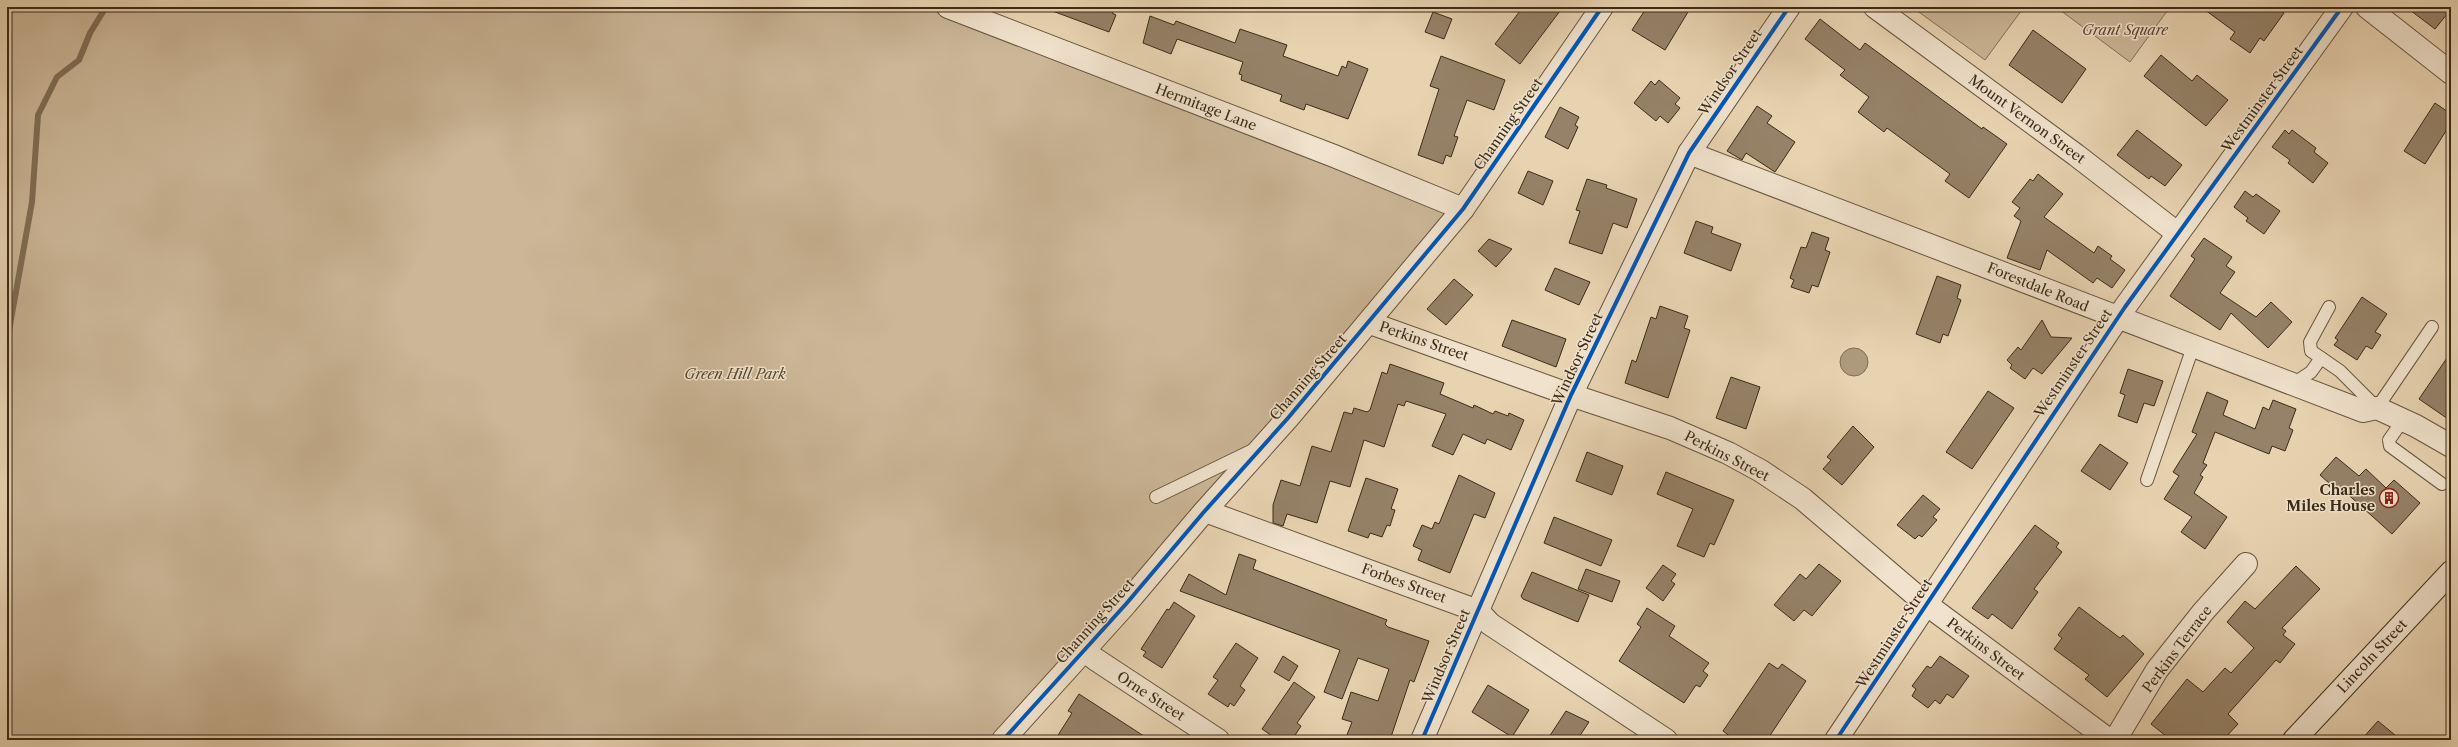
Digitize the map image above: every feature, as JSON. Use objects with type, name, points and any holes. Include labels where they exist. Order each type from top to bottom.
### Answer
[{"type":"street","name":"Hermitage Lane","points":[[948,7],[1334,156],[1463,209]]},
{"type":"street","name":"Channing Street","points":[[1003,740],[1084,650],[1370,323],[1463,209],[1602,7]]},
{"type":"street","name":"Windsor Street","points":[[1422,740],[1571,395],[1689,153],[1789,7]]},
{"type":"street","name":"Mount Vernon Street","points":[[1875,7],[2076,155],[2177,233]]},
{"type":"street","name":"Westminster Street","points":[[1836,740],[2117,318],[2177,233],[2342,7]]},
{"type":"street","points":[[2367,7],[2451,73]]},
{"type":"street","name":"Forestdale Road","points":[[1689,153],[1941,248],[2193,347],[2219,354],[2363,411],[2377,408],[2403,420],[2451,446]]},
{"type":"street","name":"Perkins Street","points":[[1370,323],[1571,395],[1670,428],[1728,453],[1761,471],[1803,499],[1926,604],[2109,740]]},
{"type":"street","name":"Forbes Street","points":[[1205,511],[1478,611],[1497,629],[1666,740]]},
{"type":"street","name":"Perkins Terrace","points":[[2115,740],[2157,670],[2203,612],[2246,564]]},
{"type":"street","name":"Lincoln Street","points":[[2294,740],[2451,572]]},
{"type":"street","name":"Orne Street","points":[[1084,650],[1095,659],[1218,740]]},
{"type":"lane","points":[[2329,307],[2310,342],[2311,351],[2340,371],[2377,408],[2432,327]]},
{"type":"lane","points":[[2147,480],[2193,347]]},
{"type":"lane","points":[[2293,384],[2311,372],[2321,358]]},
{"type":"lane","points":[[2403,420],[2389,440],[2390,446],[2442,484]]},
{"type":"lane","points":[[1156,497],[1264,445]]},
{"type":"green space","name":"Green Hill Park","points":[[7,7],[948,7],[1463,209],[1003,740],[7,740]]},
{"type":"green space","points":[[1912,7],[2024,7],[1985,60]]},
{"type":"green space","name":"Grant Square","points":[[2056,7],[2170,7],[2130,62]]},
{"type":"shaded area","points":[[1854,348],[1864,352],[1868,362],[1864,372],[1854,376],[1844,372],[1840,362],[1844,352]]},
{"type":"building","points":[[1047,7],[1114,7],[1112,13],[1116,15],[1109,32],[1047,9]]},
{"type":"building","points":[[1523,7],[1563,7],[1520,64],[1495,44]]},
{"type":"building","points":[[1647,7],[1691,7],[1665,50],[1632,30]]},
{"type":"building","points":[[2201,7],[2275,7],[2284,13],[2264,41],[2260,38],[2250,53],[2230,39],[2235,32]]},
{"type":"building","points":[[2406,7],[2451,7],[2451,9],[2435,29]]},
{"type":"building","points":[[1433,12],[1452,19],[1444,39],[1425,32]]},
{"type":"building","points":[[1150,16],[1174,25],[1176,21],[1235,43],[1240,29],[1287,45],[1283,56],[1338,76],[1342,66],[1346,68],[1348,61],[1368,69],[1348,119],[1306,104],[1304,110],[1280,101],[1282,95],[1241,80],[1242,75],[1239,74],[1243,62],[1177,39],[1171,54],[1143,43]]},
{"type":"building","points":[[1820,19],[1860,50],[1865,43],[1982,129],[1983,127],[2007,144],[1969,198],[1945,181],[1950,174],[1887,128],[1884,132],[1858,112],[1869,97],[1840,75],[1845,70],[1805,39]]},
{"type":"building","points":[[2033,30],[2086,69],[2062,103],[2009,65]]},
{"type":"building","points":[[2161,55],[2192,81],[2197,75],[2228,100],[2206,126],[2144,76]]},
{"type":"building","points":[[1441,56],[1505,80],[1494,110],[1467,100],[1454,136],[1458,137],[1451,157],[1446,155],[1443,164],[1418,155],[1439,89],[1430,86]]},
{"type":"building","points":[[1659,80],[1680,98],[1675,104],[1680,108],[1668,123],[1660,116],[1656,121],[1634,103],[1651,81],[1655,85]]},
{"type":"building","points":[[2435,103],[2451,114],[2451,123],[2425,164],[2404,151]]},
{"type":"building","points":[[1757,106],[1772,116],[1767,123],[1795,142],[1775,172],[1746,153],[1742,160],[1727,151]]},
{"type":"building","points":[[1560,107],[1579,117],[1575,125],[1578,127],[1568,149],[1545,137]]},
{"type":"building","points":[[2137,130],[2182,165],[2165,186],[2151,176],[2149,179],[2117,155]]},
{"type":"building","points":[[2285,130],[2289,134],[2292,130],[2316,148],[2314,152],[2328,163],[2313,183],[2288,163],[2290,160],[2272,147]]},
{"type":"building","points":[[1528,171],[1553,181],[1543,205],[1518,193]]},
{"type":"building","points":[[2038,174],[2063,194],[2044,217],[2094,253],[2098,246],[2112,256],[2110,259],[2125,270],[2112,288],[2097,278],[2093,283],[2047,250],[2040,270],[2007,258],[2021,221],[2014,216],[2020,208],[2012,202],[2030,179],[2033,181]]},
{"type":"building","points":[[1587,179],[1607,185],[1606,188],[1637,199],[1627,228],[1613,223],[1602,254],[1569,243],[1580,211],[1576,210]]},
{"type":"building","points":[[2245,191],[2253,197],[2256,194],[2280,211],[2264,234],[2246,221],[2248,218],[2234,207]]},
{"type":"building","points":[[1696,221],[1713,227],[1711,233],[1741,244],[1731,271],[1684,253]]},
{"type":"building","points":[[1812,232],[1829,238],[1825,250],[1830,252],[1818,287],[1812,285],[1809,293],[1791,287],[1794,280],[1790,278],[1801,247],[1806,248]]},
{"type":"building","points":[[2204,238],[2232,257],[2226,266],[2235,272],[2220,293],[2256,317],[2271,302],[2292,322],[2268,348],[2231,313],[2220,330],[2170,296],[2195,259],[2191,256]]},
{"type":"building","points":[[1489,239],[1512,249],[1496,267],[1478,251]]},
{"type":"building","points":[[1555,268],[1590,282],[1579,305],[1545,290]]},
{"type":"building","points":[[1937,276],[1961,285],[1957,298],[1961,300],[1948,336],[1943,334],[1940,343],[1916,334]]},
{"type":"building","points":[[1454,279],[1473,295],[1446,325],[1427,309]]},
{"type":"building","points":[[2362,297],[2387,314],[2375,332],[2381,335],[2372,349],[2366,346],[2357,360],[2334,345],[2338,340],[2335,338]]},
{"type":"building","points":[[1660,306],[1688,316],[1684,328],[1690,330],[1668,398],[1625,383],[1632,360],[1636,362],[1651,317],[1656,319]]},
{"type":"building","points":[[1512,320],[1566,339],[1556,367],[1502,346]]},
{"type":"building","points":[[2042,320],[2051,337],[2072,338],[2042,374],[2033,368],[2025,379],[2010,368],[2012,365],[2007,360],[2018,347],[2021,350]]},
{"type":"building","points":[[2451,352],[2451,421],[2419,399]]},
{"type":"building","points":[[1390,364],[1444,383],[1440,394],[1473,408],[1474,405],[1493,414],[1495,411],[1508,416],[1509,413],[1524,420],[1511,450],[1487,439],[1485,444],[1463,434],[1453,455],[1432,446],[1446,414],[1406,401],[1404,406],[1398,404],[1384,447],[1364,440],[1350,487],[1330,481],[1317,523],[1287,514],[1283,526],[1273,523],[1273,505],[1281,480],[1300,486],[1312,446],[1331,452],[1344,412],[1352,414],[1354,408],[1367,412],[1370,410],[1382,372],[1387,374]]},
{"type":"building","points":[[2128,369],[2163,381],[2154,406],[2144,403],[2137,423],[2118,416],[2125,395],[2120,393]]},
{"type":"building","points":[[1731,377],[1760,387],[1746,429],[1716,418]]},
{"type":"building","points":[[1988,391],[2014,408],[1972,469],[1946,452]]},
{"type":"building","points":[[2207,392],[2228,401],[2223,415],[2255,429],[2263,407],[2269,410],[2273,400],[2296,409],[2289,428],[2293,430],[2285,451],[2272,446],[2269,454],[2215,432],[2203,463],[2207,465],[2200,475],[2203,477],[2194,493],[2227,517],[2205,549],[2181,532],[2192,517],[2164,499],[2179,476],[2173,472],[2197,434],[2192,432]]},
{"type":"building","points":[[1853,426],[1874,447],[1842,485],[1823,469],[1831,460],[1827,457]]},
{"type":"building","points":[[2100,444],[2128,463],[2110,490],[2081,471]]},
{"type":"building","points":[[1587,452],[1623,466],[1612,495],[1576,481]]},
{"type":"building","name":"Charles Miles House","points":[[2336,457],[2359,476],[2366,469],[2386,488],[2394,480],[2420,503],[2392,534],[2342,489],[2339,492],[2320,475]]},
{"type":"building","points":[[1666,472],[1734,500],[1714,545],[1710,543],[1704,557],[1677,546],[1693,509],[1657,494]]},
{"type":"building","points":[[1459,475],[1495,493],[1485,518],[1474,514],[1450,573],[1418,560],[1422,550],[1413,546],[1422,525],[1432,529],[1435,522],[1439,524]]},
{"type":"building","points":[[1366,478],[1398,489],[1391,509],[1395,510],[1390,526],[1387,525],[1382,537],[1370,533],[1368,538],[1348,531]]},
{"type":"building","points":[[1923,495],[1940,509],[1933,517],[1937,520],[1922,537],[1919,535],[1915,539],[1897,525]]},
{"type":"building","points":[[1554,517],[1612,540],[1601,566],[1544,543]]},
{"type":"building","points":[[2035,525],[2059,543],[2056,547],[2062,552],[2034,589],[2038,592],[2012,629],[1992,614],[1988,619],[1972,608]]},
{"type":"building","points":[[1239,554],[1256,560],[1253,569],[1387,620],[1385,624],[1388,627],[1429,641],[1414,682],[1410,680],[1390,740],[1345,740],[1352,722],[1342,719],[1351,692],[1378,701],[1389,669],[1358,658],[1342,699],[1324,692],[1340,650],[1180,591],[1189,574],[1226,595]]},
{"type":"building","points":[[1819,564],[1841,581],[1812,616],[1804,610],[1794,621],[1774,605],[1800,574],[1806,579]]},
{"type":"building","points":[[1663,565],[1676,574],[1671,581],[1675,584],[1663,601],[1646,588]]},
{"type":"building","points":[[2296,566],[2320,589],[2282,628],[2286,631],[2283,635],[2295,644],[2280,663],[2276,660],[2228,714],[2238,724],[2223,740],[2171,740],[2151,724],[2187,679],[2203,692],[2225,668],[2231,673],[2254,648],[2227,622],[2245,601],[2255,609]]},
{"type":"building","points":[[1586,569],[1620,581],[1612,602],[1578,589]]},
{"type":"building","points":[[1532,572],[1589,595],[1578,622],[1523,599],[1521,596]]},
{"type":"building","points":[[1174,602],[1195,616],[1162,668],[1143,656],[1146,652],[1141,649],[1167,609],[1169,610]]},
{"type":"building","points":[[2079,607],[2120,638],[2123,635],[2144,654],[2107,697],[2085,679],[2089,675],[2054,649],[2062,638],[2058,635]]},
{"type":"building","points":[[1647,608],[1675,626],[1669,636],[1709,663],[1703,671],[1708,675],[1700,687],[1696,685],[1684,703],[1619,661],[1641,627],[1637,624]]},
{"type":"building","points":[[1236,643],[1258,658],[1240,686],[1245,690],[1234,706],[1230,703],[1228,707],[1208,694],[1218,680],[1213,677]]},
{"type":"building","points":[[1283,656],[1298,666],[1289,681],[1274,672]]},
{"type":"building","points":[[1940,656],[1969,676],[1953,698],[1947,694],[1940,704],[1935,700],[1928,708],[1912,696],[1916,689],[1912,686],[1927,666],[1931,668]]},
{"type":"building","points":[[1769,663],[1778,669],[1782,664],[1806,681],[1767,740],[1735,740],[1723,731]]},
{"type":"building","points":[[1294,682],[1315,697],[1297,723],[1301,726],[1292,740],[1278,740],[1262,729]]},
{"type":"building","points":[[1488,685],[1529,710],[1512,737],[1472,712]]},
{"type":"building","points":[[1079,694],[1150,740],[1055,740],[1072,713],[1068,711]]},
{"type":"building","points":[[1566,711],[1589,722],[1577,740],[1547,740]]},
{"type":"building","points":[[2378,721],[2401,740],[2361,740]]},
{"type":"waterway","points":[[7,342],[32,202],[38,115],[57,77],[79,60],[90,33],[106,7]]},
{"type":"cycle path","points":[[1003,740],[1126,604],[1203,513],[1288,418],[1463,209],[1602,7]]},
{"type":"cycle path","points":[[1422,740],[1571,395],[1689,153],[1789,7]]},
{"type":"cycle path","points":[[1836,740],[2125,307],[2342,7]]},
{"type":"place","name":"Charles Miles House","points":[[2389,498]]}]
